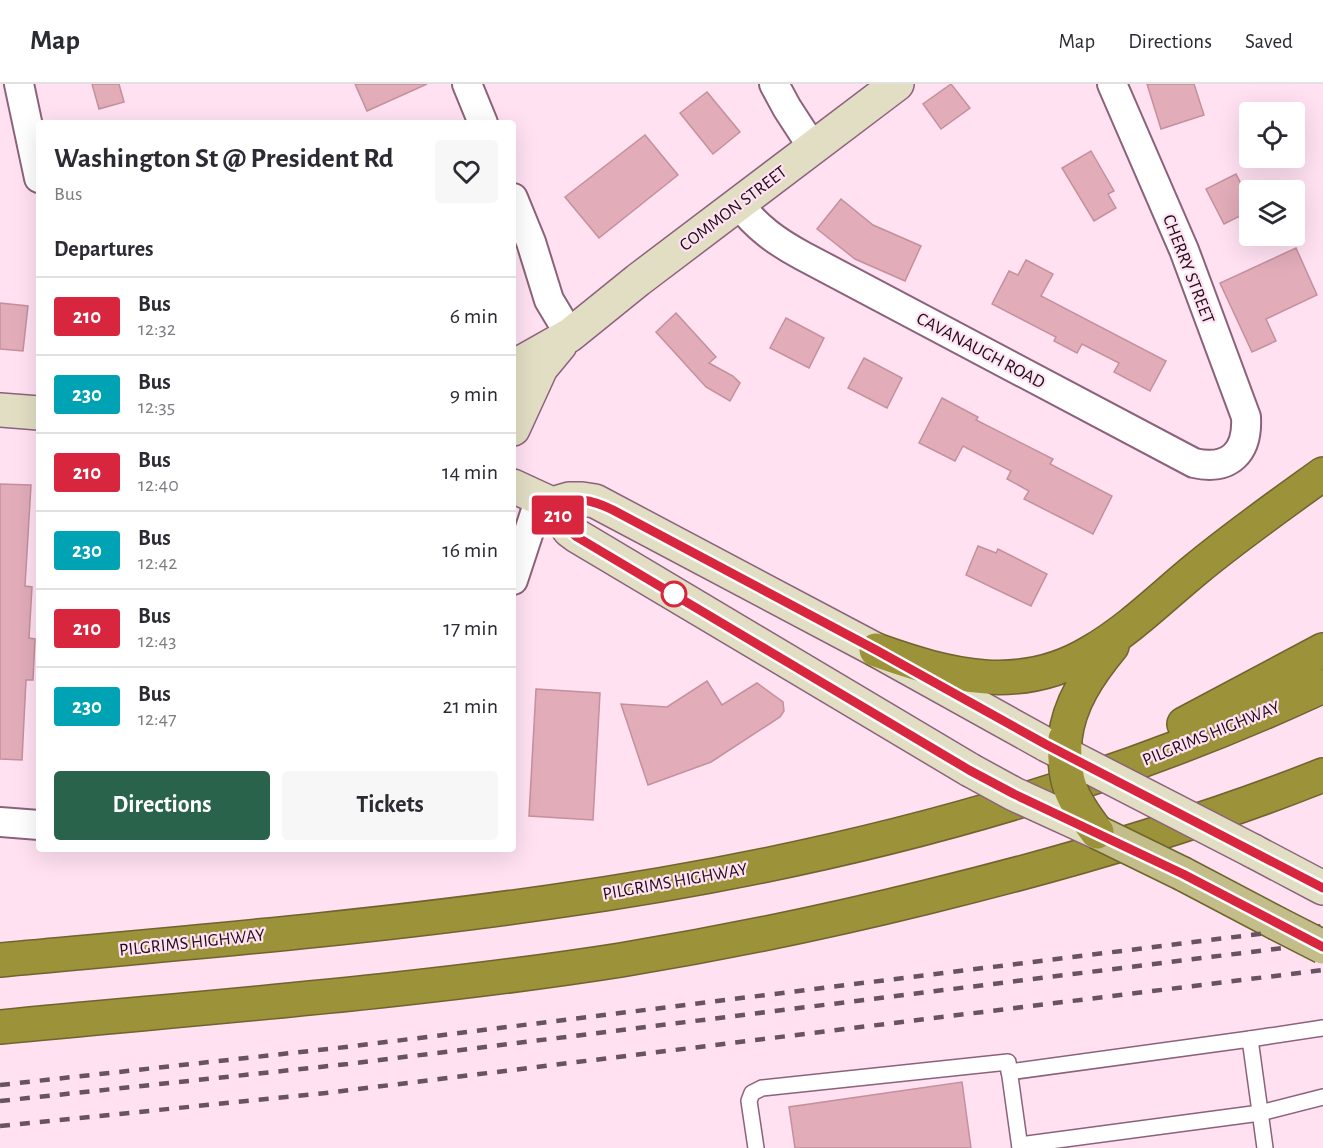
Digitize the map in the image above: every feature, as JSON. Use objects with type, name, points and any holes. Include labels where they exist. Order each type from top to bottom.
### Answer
[{"type":"highway","points":[[876,650],[970,676],[1011,677],[1044,672],[1076,661],[1136,621],[1236,538],[1323,474]]},
{"type":"highway","points":[[1097,832],[1078,807],[1071,793],[1059,746],[1082,687],[1103,657],[1136,621]]},
{"type":"highway","points":[[1038,795],[1222,705],[1323,650]]},
{"type":"highway","name":"PILGRIMS HIGHWAY","points":[[0,960],[400,921],[619,892],[750,868],[849,847],[970,816],[1038,795],[1159,754],[1268,711],[1323,686]]},
{"type":"highway","points":[[0,1027],[423,986],[570,967],[717,943],[866,912],[1036,869],[1192,822],[1323,774]]},
{"type":"main road","name":"COMMON STREET","points":[[516,365],[570,334],[897,84]]},
{"type":"main road","name":"COMMON STREET","points":[[516,422],[541,368],[570,334]]},
{"type":"main road","points":[[0,410],[36,413]]},
{"type":"main road","points":[[535,496],[595,501],[1323,888]]},
{"type":"main road","points":[[535,496],[577,537],[969,770],[1014,794],[1183,874],[1323,947]]},
{"type":"street","points":[[19,84],[36,164]]},
{"type":"street","points":[[467,84],[482,120]]},
{"type":"street","points":[[774,84],[813,148]]},
{"type":"street","name":"CHERRY STREET","points":[[1112,84],[1184,250],[1246,417],[1246,438],[1236,456]]},
{"type":"street","name":"CAVANAUGH ROAD","points":[[739,204],[758,226],[786,247],[1194,463],[1215,465],[1227,462],[1236,456]]},
{"type":"street","points":[[516,205],[531,242],[548,297],[561,324],[570,334]]},
{"type":"street","points":[[516,569],[535,496]]},
{"type":"street","points":[[0,822],[36,825]]},
{"type":"lane","points":[[1009,1072],[1323,1028]]},
{"type":"lane","points":[[1250,1040],[1265,1148]]},
{"type":"lane","points":[[756,1148],[749,1101],[752,1093],[762,1088],[1008,1062],[1020,1146],[1260,1113],[1323,1097]]},
{"type":"building","points":[[92,84],[119,84],[124,102],[99,109]]},
{"type":"building","points":[[355,84],[427,84],[367,111]]},
{"type":"building","points":[[951,84],[970,108],[941,129],[923,104]]},
{"type":"building","points":[[1147,84],[1194,84],[1204,115],[1161,129]]},
{"type":"building","points":[[707,92],[740,132],[713,154],[680,113]]},
{"type":"building","points":[[645,135],[678,175],[599,238],[565,197]]},
{"type":"building","points":[[1091,151],[1114,191],[1108,194],[1116,208],[1094,221],[1062,168]]},
{"type":"building","points":[[1236,174],[1239,180],[1239,216],[1224,224],[1206,189]]},
{"type":"building","points":[[841,199],[873,225],[921,246],[905,281],[855,259],[817,229]]},
{"type":"building","points":[[1296,248],[1317,295],[1266,319],[1276,341],[1252,352],[1220,283]]},
{"type":"building","points":[[1026,260],[1053,274],[1041,296],[1166,361],[1150,391],[1114,372],[1119,363],[1082,344],[1077,353],[1054,341],[1056,337],[992,304],[1009,271],[1018,275]]},
{"type":"building","points":[[0,303],[28,306],[23,351],[0,349]]},
{"type":"building","points":[[676,313],[716,357],[709,363],[733,376],[740,383],[730,401],[706,387],[656,332]]},
{"type":"building","points":[[786,318],[824,338],[809,368],[770,348]]},
{"type":"building","points":[[864,358],[902,378],[887,408],[848,388]]},
{"type":"building","points":[[942,398],[978,417],[976,420],[1053,459],[1050,464],[1112,496],[1093,534],[1024,499],[1029,491],[1007,479],[1011,471],[963,446],[955,461],[919,443]]},
{"type":"building","points":[[0,484],[31,485],[25,586],[32,587],[29,638],[35,639],[33,680],[26,680],[22,760],[0,759]]},
{"type":"building","points":[[978,546],[996,553],[998,549],[1047,574],[1031,606],[966,575]]},
{"type":"building","points":[[707,681],[722,705],[757,683],[783,702],[784,711],[780,717],[711,762],[648,785],[621,704],[667,707]]},
{"type":"building","points":[[536,689],[600,693],[593,820],[529,816]]},
{"type":"building","points":[[962,1082],[971,1148],[795,1148],[789,1107]]},
{"type":"railway","points":[[0,1085],[346,1047],[1323,926]]},
{"type":"railway","points":[[0,1101],[348,1064],[1323,943]]},
{"type":"railway","points":[[0,1126],[326,1093],[1323,970]]},
{"type":"bus line","name":"210","points":[[1323,888],[1047,745],[684,546],[595,501],[569,499],[552,504],[569,530],[577,537],[969,770],[1014,794],[1183,874],[1323,947]]}]
